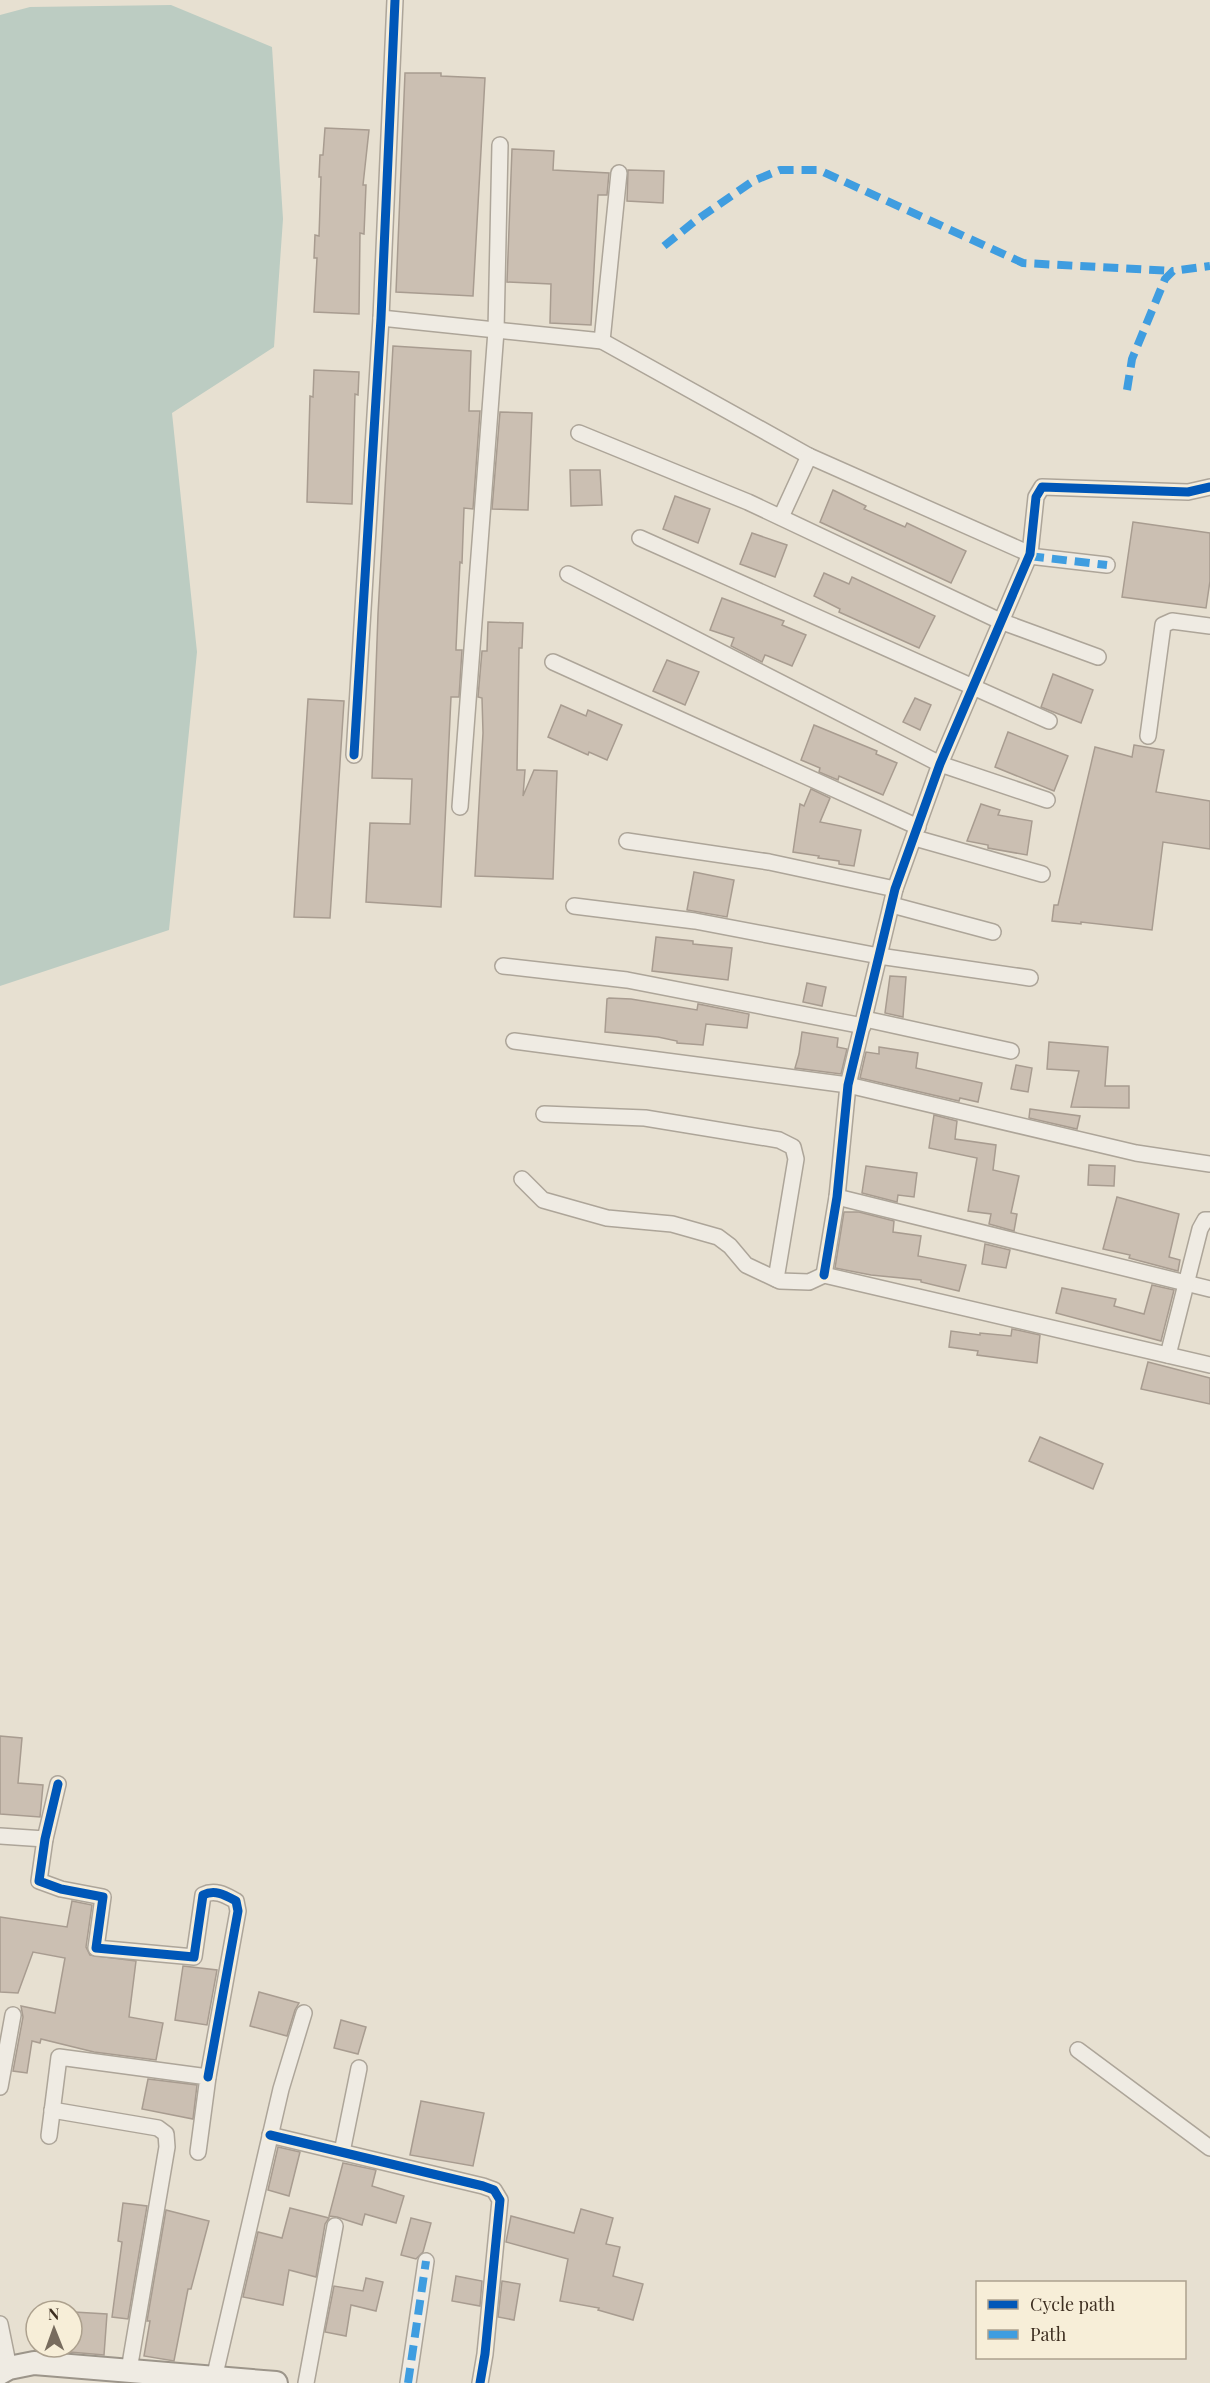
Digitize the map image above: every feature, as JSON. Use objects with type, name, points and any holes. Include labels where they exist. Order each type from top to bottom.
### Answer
[{"type":"street","points":[[354,755],[381,318],[395,0]]},
{"type":"street","points":[[460,807],[496,331],[500,145]]},
{"type":"street","points":[[602,341],[619,173]]},
{"type":"street","points":[[381,318],[602,341],[808,456],[1030,555],[1107,565]]},
{"type":"street","points":[[579,433],[781,517],[1000,621],[1098,657]]},
{"type":"street","points":[[781,517],[808,456]]},
{"type":"street","points":[[824,1275],[837,1197],[848,1085],[895,889],[940,764],[1030,555],[1036,497],[1042,487],[1188,492],[1210,488]]},
{"type":"street","points":[[640,538],[1049,721]]},
{"type":"street","points":[[568,574],[940,764],[1047,800]]},
{"type":"street","points":[[1148,736],[1163,625],[1172,621],[1210,626]]},
{"type":"street","points":[[553,662],[917,833],[1042,874]]},
{"type":"street","points":[[627,841],[769,862],[895,889]]},
{"type":"street","points":[[891,905],[993,932]]},
{"type":"street","points":[[574,906],[695,921],[879,956],[1030,978]]},
{"type":"street","points":[[503,966],[627,980],[1011,1051]]},
{"type":"street","points":[[514,1041],[848,1085],[1136,1154],[1210,1164]]},
{"type":"street","points":[[544,1114],[645,1118],[779,1140],[793,1147],[796,1159],[776,1279]]},
{"type":"street","points":[[522,1179],[543,1200],[607,1218],[672,1224],[718,1238],[730,1246],[746,1265],[776,1279],[809,1282],[824,1275],[1210,1365]]},
{"type":"street","points":[[837,1197],[1210,1289]]},
{"type":"street","points":[[1168,1355],[1200,1229],[1205,1220],[1210,1220]]},
{"type":"street","points":[[58,1784],[45,1839],[39,1881],[61,1889],[103,1897],[96,1948],[194,1956],[203,1895],[211,1891],[236,1901],[238,1911],[208,2077],[198,2152]]},
{"type":"street","points":[[0,1836],[45,1839]]},
{"type":"street","points":[[214,2380],[270,2135],[304,2013]]},
{"type":"street","points":[[0,2087],[13,2015]]},
{"type":"street","points":[[1078,2050],[1210,2148]]},
{"type":"street","points":[[49,2136],[59,2057],[208,2077]]},
{"type":"street","points":[[342,2152],[359,2068]]},
{"type":"street","points":[[52,2110],[158,2128],[166,2134],[167,2147],[129,2370]]},
{"type":"street","points":[[270,2135],[494,2190],[500,2200],[485,2354],[480,2383]]},
{"type":"street","points":[[306,2383],[335,2226]]},
{"type":"street","points":[[408,2383],[426,2260]]},
{"type":"street","points":[[0,2324],[4,2371],[33,2363],[129,2370],[214,2380],[276,2383]]},
{"type":"shaded area","points":[[171,5],[272,47],[283,219],[274,347],[172,413],[197,652],[169,930],[0,986],[0,15],[30,7]]},
{"type":"building","points":[[405,73],[441,73],[441,76],[485,78],[473,296],[396,292]]},
{"type":"building","points":[[325,128],[369,130],[363,185],[366,185],[364,234],[360,233],[359,314],[314,312],[317,258],[314,258],[315,235],[319,236],[320,155],[323,155]]},
{"type":"building","points":[[512,149],[554,151],[553,170],[609,173],[607,195],[598,195],[591,325],[550,323],[551,284],[507,282]]},
{"type":"building","points":[[628,170],[664,171],[663,203],[627,201]]},
{"type":"building","points":[[393,346],[471,351],[469,411],[480,411],[473,509],[464,508],[456,648],[456,650],[462,650],[459,697],[451,697],[441,907],[366,902],[370,823],[410,824],[412,779],[372,778],[378,614]]},
{"type":"building","points":[[314,370],[359,372],[358,395],[355,394],[352,504],[307,502],[310,396],[313,397]]},
{"type":"building","points":[[500,412],[532,413],[528,510],[492,509]]},
{"type":"building","points":[[570,470],[600,470],[602,505],[571,506]]},
{"type":"building","points":[[833,490],[866,506],[864,509],[905,527],[907,523],[966,551],[951,583],[820,522]]},
{"type":"building","points":[[675,496],[710,509],[698,543],[663,529]]},
{"type":"building","points":[[1133,522],[1210,533],[1210,581],[1206,608],[1122,597]]},
{"type":"building","points":[[752,533],[787,545],[775,577],[740,564]]},
{"type":"building","points":[[824,573],[849,584],[852,577],[935,616],[919,648],[839,612],[840,609],[814,596]]},
{"type":"building","points":[[722,598],[784,621],[782,625],[806,635],[792,666],[765,655],[762,662],[731,646],[734,638],[710,630]]},
{"type":"building","points":[[488,622],[523,623],[522,648],[519,648],[517,770],[525,770],[523,796],[534,770],[557,771],[553,879],[475,876],[483,733],[482,698],[478,697],[482,651],[487,651]]},
{"type":"building","points":[[667,660],[699,672],[685,705],[653,691]]},
{"type":"building","points":[[1053,674],[1093,690],[1081,723],[1041,707]]},
{"type":"building","points":[[915,698],[931,705],[920,730],[903,722]]},
{"type":"building","points":[[308,699],[344,701],[330,918],[294,917]]},
{"type":"building","points":[[561,705],[586,716],[588,710],[622,725],[607,760],[589,752],[588,755],[548,737]]},
{"type":"building","points":[[814,725],[877,751],[876,754],[897,763],[883,795],[839,776],[838,780],[819,772],[820,768],[801,760]]},
{"type":"building","points":[[1008,732],[1068,756],[1054,791],[995,767]]},
{"type":"building","points":[[1134,745],[1164,750],[1156,792],[1210,801],[1210,849],[1163,842],[1152,930],[1052,921],[1054,905],[1058,905],[1095,747],[1132,757]]},
{"type":"building","points":[[811,789],[830,798],[820,822],[861,830],[854,866],[818,858],[819,856],[793,852],[800,804],[804,806]]},
{"type":"building","points":[[981,804],[1000,810],[998,815],[1032,821],[1027,855],[988,848],[988,845],[967,841]]},
{"type":"building","points":[[694,872],[734,880],[727,917],[687,910]]},
{"type":"building","points":[[656,937],[732,948],[728,980],[652,971]]},
{"type":"building","points":[[890,976],[906,977],[903,1017],[885,1013]]},
{"type":"building","points":[[807,983],[826,987],[822,1006],[803,1002]]},
{"type":"building","points":[[607,999],[631,999],[697,1010],[698,1004],[749,1014],[747,1028],[706,1024],[703,1045],[677,1043],[677,1041],[658,1037],[605,1032]]},
{"type":"building","points":[[802,1032],[838,1038],[837,1047],[847,1049],[841,1074],[795,1068]]},
{"type":"building","points":[[1049,1042],[1108,1047],[1105,1086],[1129,1086],[1129,1108],[1071,1107],[1079,1071],[1047,1069]]},
{"type":"building","points":[[879,1047],[918,1053],[916,1068],[982,1083],[978,1102],[960,1098],[959,1101],[860,1078],[866,1052],[879,1054]]},
{"type":"building","points":[[1016,1065],[1032,1068],[1028,1092],[1011,1089]]},
{"type":"building","points":[[1030,1109],[1080,1116],[1077,1129],[1029,1118]]},
{"type":"building","points":[[934,1115],[957,1121],[955,1139],[996,1145],[993,1170],[1019,1176],[1011,1213],[1017,1214],[1014,1231],[989,1224],[991,1214],[968,1211],[977,1158],[929,1148]]},
{"type":"building","points":[[1089,1165],[1115,1166],[1114,1186],[1088,1185]]},
{"type":"building","points":[[866,1166],[917,1173],[914,1197],[898,1195],[897,1202],[862,1193]]},
{"type":"building","points":[[1117,1197],[1179,1214],[1169,1257],[1180,1260],[1178,1271],[1129,1258],[1130,1255],[1103,1249]]},
{"type":"building","points":[[844,1212],[859,1212],[894,1221],[893,1232],[921,1236],[918,1256],[966,1265],[959,1291],[921,1282],[921,1280],[871,1275],[835,1268]]},
{"type":"building","points":[[985,1244],[1010,1250],[1006,1268],[982,1264]]},
{"type":"building","points":[[1152,1285],[1174,1290],[1161,1341],[1056,1313],[1062,1288],[1116,1299],[1114,1306],[1144,1314]]},
{"type":"building","points":[[1012,1329],[1040,1335],[1037,1363],[977,1355],[978,1351],[949,1347],[951,1331],[1011,1336]]},
{"type":"building","points":[[1148,1362],[1210,1378],[1210,1404],[1141,1389]]},
{"type":"building","points":[[1040,1437],[1103,1464],[1093,1489],[1029,1461]]},
{"type":"building","points":[[0,1736],[22,1738],[18,1783],[43,1785],[40,1817],[0,1814]]},
{"type":"building","points":[[72,1901],[92,1905],[86,1947],[90,1955],[136,1961],[129,2017],[163,2023],[156,2060],[94,2052],[41,2039],[40,2043],[32,2041],[27,2073],[13,2071],[23,2017],[21,2006],[55,2013],[65,1958],[33,1952],[18,1993],[0,1992],[0,1917],[67,1927]]},
{"type":"building","points":[[183,1966],[217,1970],[207,2025],[175,2020]]},
{"type":"building","points":[[259,1992],[299,2003],[287,2036],[250,2026]]},
{"type":"building","points":[[341,2020],[366,2027],[358,2054],[334,2048]]},
{"type":"building","points":[[148,2079],[197,2085],[193,2119],[142,2109]]},
{"type":"building","points":[[421,2101],[484,2113],[473,2166],[410,2155]]},
{"type":"building","points":[[278,2147],[300,2152],[289,2196],[268,2190]]},
{"type":"building","points":[[343,2163],[376,2170],[372,2186],[404,2196],[396,2223],[365,2214],[362,2225],[329,2216]]},
{"type":"building","points":[[123,2203],[147,2206],[128,2319],[112,2317],[122,2242],[118,2241]]},
{"type":"building","points":[[290,2208],[329,2218],[325,2224],[316,2277],[289,2270],[283,2305],[243,2297],[258,2232],[282,2238]]},
{"type":"building","points":[[581,2209],[613,2218],[606,2244],[620,2247],[613,2276],[643,2284],[633,2320],[598,2310],[599,2308],[560,2301],[568,2259],[506,2242],[511,2216],[574,2233]]},
{"type":"building","points":[[166,2210],[209,2221],[191,2289],[188,2289],[174,2361],[144,2356],[150,2321],[147,2321]]},
{"type":"building","points":[[411,2218],[431,2223],[423,2252],[416,2259],[401,2255]]},
{"type":"building","points":[[456,2276],[482,2281],[480,2306],[452,2301]]},
{"type":"building","points":[[366,2278],[383,2282],[376,2311],[351,2305],[346,2336],[325,2332],[334,2286],[363,2291]]},
{"type":"building","points":[[502,2281],[520,2284],[514,2320],[498,2317]]},
{"type":"building","points":[[84,2313],[107,2314],[104,2355],[84,2353]]},
{"type":"marked path","points":[[664,246],[695,221],[753,181],[780,170],[819,170],[1023,263],[1173,271]]},
{"type":"marked path","points":[[1127,390],[1132,359],[1165,279],[1173,271],[1210,266]]},
{"type":"marked path","points":[[1029,556],[1107,565]]},
{"type":"marked path","points":[[408,2383],[426,2261]]},
{"type":"cycle path","points":[[354,755],[381,318],[395,0]]},
{"type":"cycle path","points":[[824,1275],[837,1197],[848,1085],[895,889],[940,764],[1030,554],[1036,497],[1042,487],[1188,492],[1210,487]]},
{"type":"cycle path","points":[[58,1784],[45,1839],[39,1881],[61,1889],[103,1897],[96,1948],[194,1957],[203,1895],[216,1893],[236,1901],[238,1911],[208,2077]]},
{"type":"cycle path","points":[[270,2135],[494,2190],[500,2200],[485,2354],[480,2383]]}]
